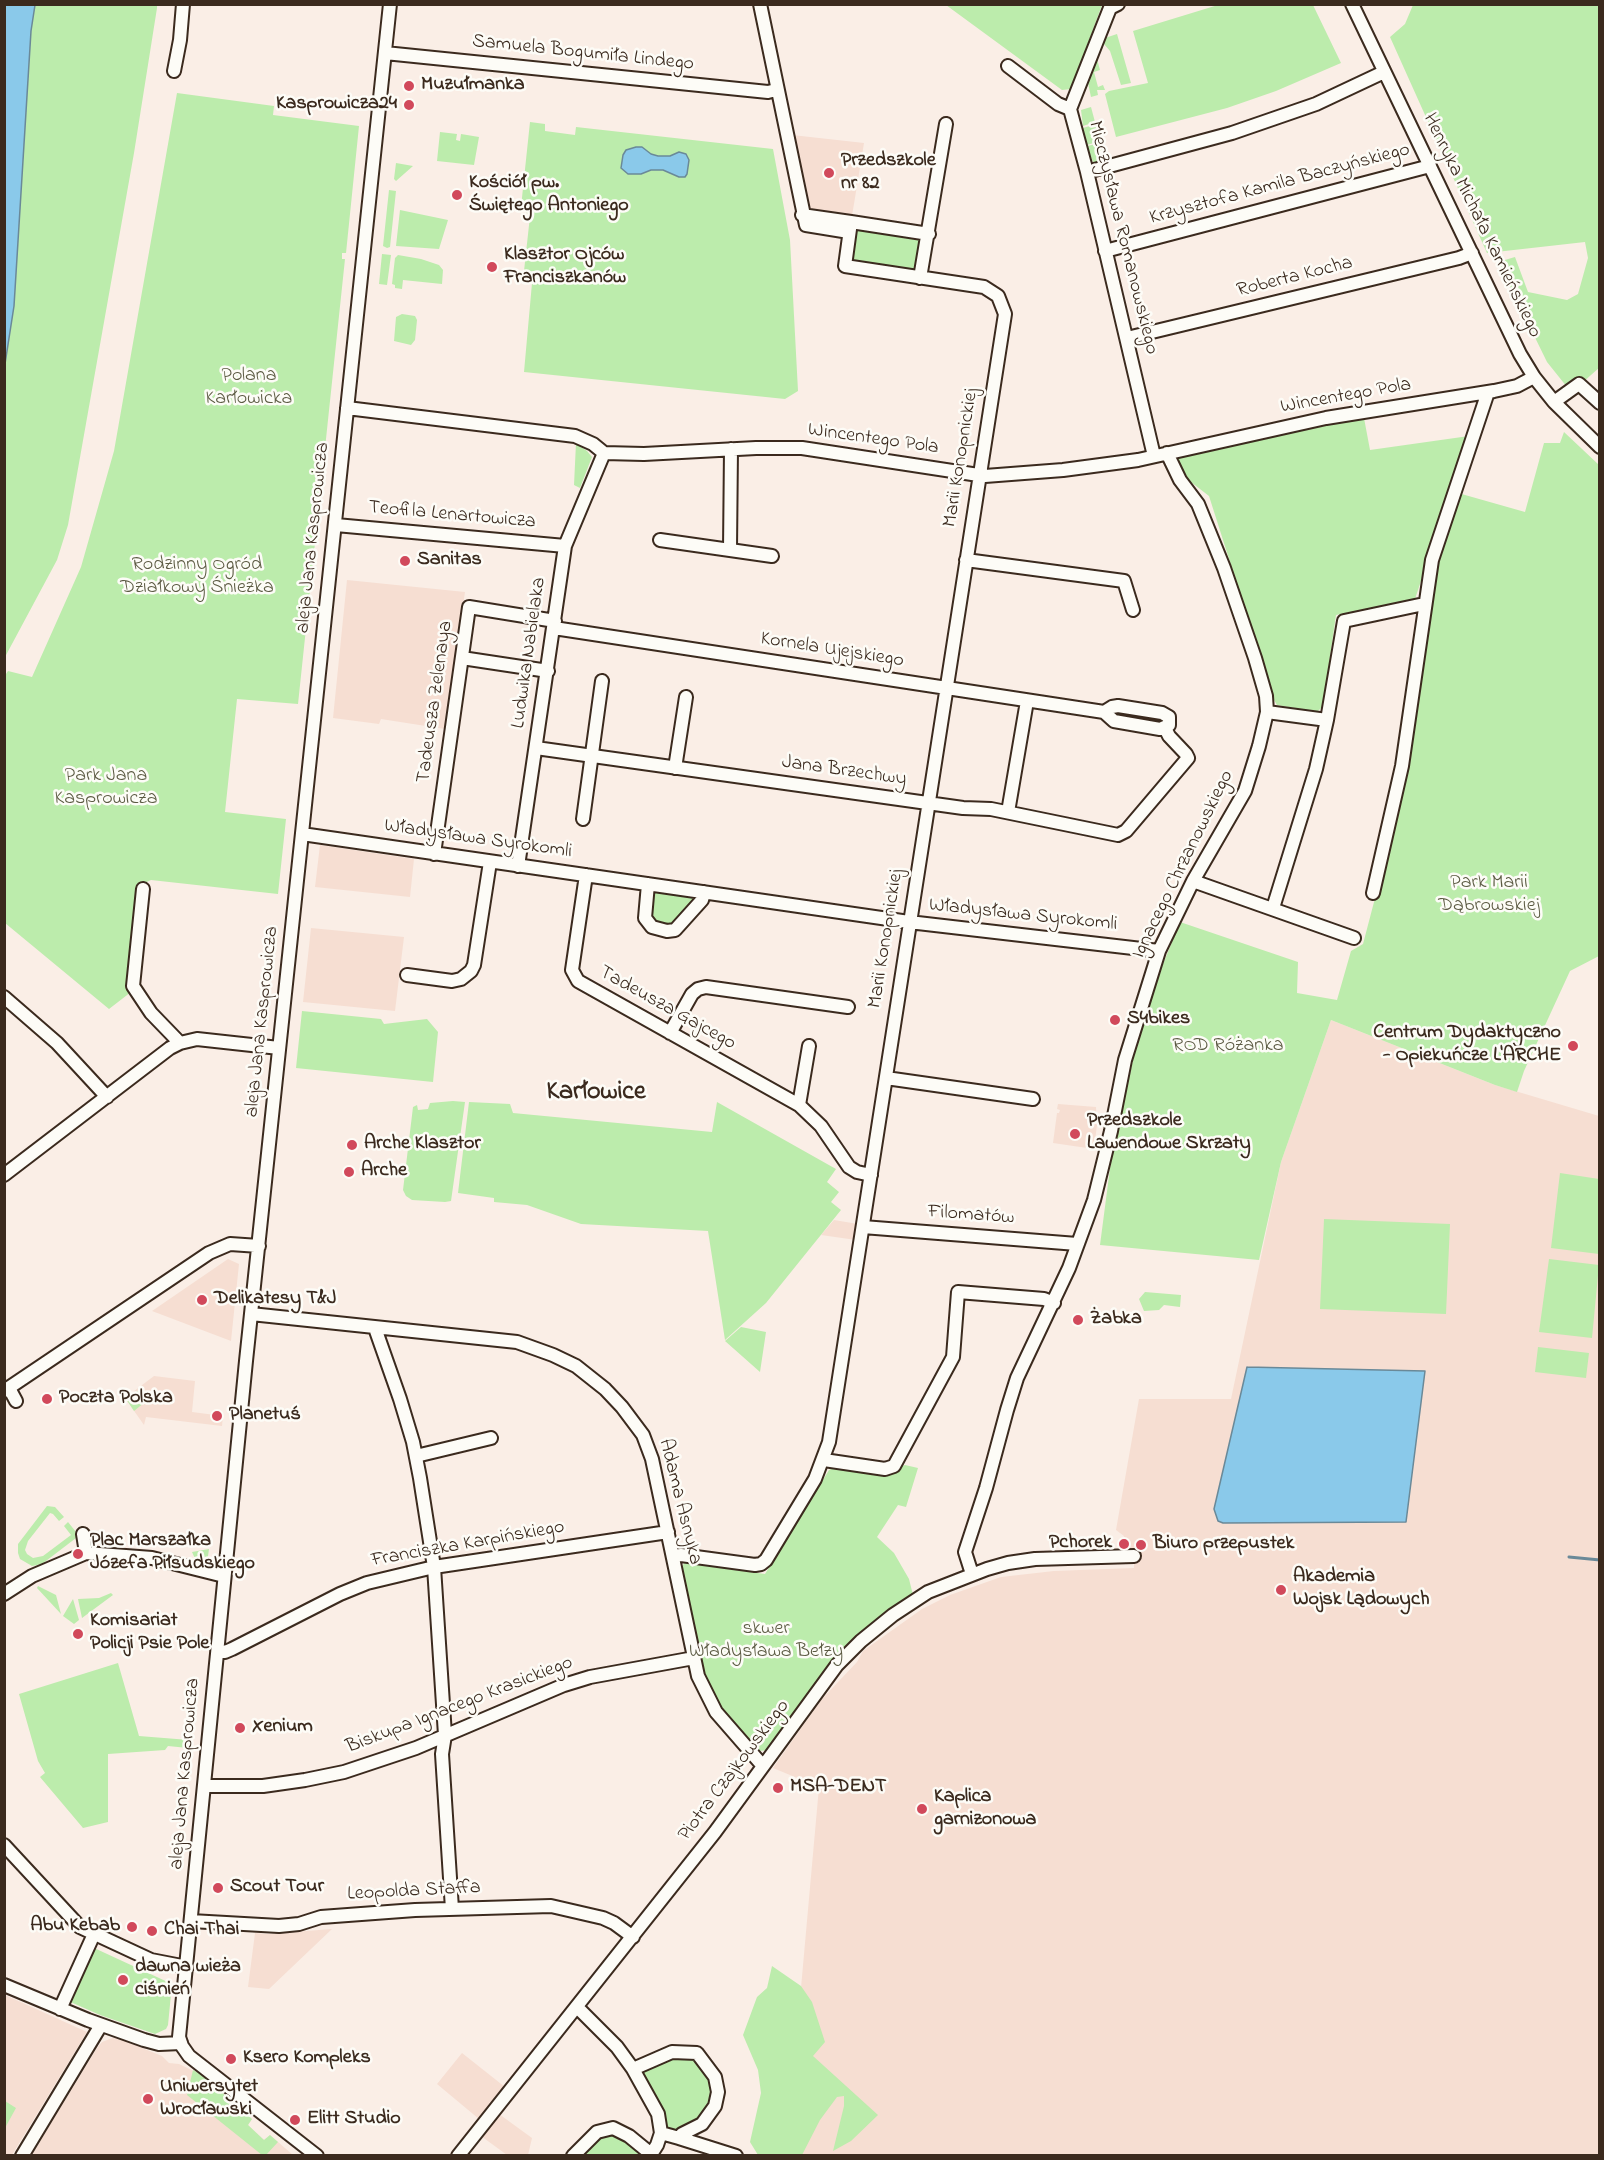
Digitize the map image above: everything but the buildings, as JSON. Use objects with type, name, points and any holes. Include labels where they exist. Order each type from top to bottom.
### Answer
[{"type":"street","points":[[174,71],[180,40],[183,4]]},
{"type":"street","name":"aleja Jana Kasprowicza","points":[[181,2043],[180,2029],[224,1576],[390,4]]},
{"type":"street","points":[[760,4],[802,215],[850,227],[929,234]]},
{"type":"street","name":"Mieczysława Romanowskiego","points":[[1118,4],[1110,8],[1070,110],[1106,250],[1154,456]]},
{"type":"street","name":"Henryka Michała Kamieńskiego","points":[[1352,4],[1512,339],[1534,377],[1554,402],[1599,447]]},
{"type":"street","name":"Samuela Bogumiła Lindego","points":[[385,53],[768,92],[776,90]]},
{"type":"street","points":[[1008,66],[1058,104],[1070,110]]},
{"type":"street","points":[[1087,172],[1232,133],[1316,104],[1384,72]]},
{"type":"street","points":[[850,227],[845,266],[920,278],[946,124]]},
{"type":"street","name":"Krzysztofa Kamila Baczyńskiego","points":[[1106,250],[1430,166]]},
{"type":"street","name":"Roberta Kocha","points":[[1127,338],[1472,253]]},
{"type":"street","name":"Marii Konopnickiej","points":[[673,1556],[761,1564],[766,1560],[815,1479],[829,1442],[1005,314],[998,296],[984,287],[920,278]]},
{"type":"street","name":"Wincentego Pola","points":[[604,453],[644,454],[802,448],[985,477],[1064,471],[1138,460],[1326,418],[1488,392],[1517,386],[1534,377]]},
{"type":"street","points":[[1554,402],[1579,384],[1599,403]]},
{"type":"street","points":[[1373,893],[1402,766],[1425,604],[1437,544],[1488,392]]},
{"type":"street","points":[[347,408],[575,435],[593,444],[604,453]]},
{"type":"street","points":[[729,549],[730,449]]},
{"type":"street","name":"Ludwika Nabielaka","points":[[518,866],[566,546],[604,453]]},
{"type":"street","name":"Ignacego Chrzanowskiego","points":[[972,1574],[965,1552],[987,1488],[1007,1410],[1017,1378],[1054,1303],[1094,1200],[1125,1060],[1159,951],[1193,881],[1245,791],[1267,712],[1266,696],[1255,658],[1224,568],[1198,504],[1180,480],[1167,453]]},
{"type":"street","name":"Teofila Lenartowicza","points":[[336,525],[566,546]]},
{"type":"street","points":[[660,540],[772,556]]},
{"type":"street","points":[[966,560],[1124,581],[1133,610]]},
{"type":"street","points":[[1273,908],[1316,769],[1344,621],[1425,604]]},
{"type":"street","name":"Tadeusza Zelenaya","points":[[434,854],[469,607],[554,625]]},
{"type":"street","name":"Kornela Ujejskiego","points":[[554,625],[1027,701],[1104,712],[1118,706],[1162,713],[1169,717],[1165,728]]},
{"type":"street","points":[[462,658],[548,671]]},
{"type":"street","points":[[583,819],[602,681]]},
{"type":"street","points":[[675,768],[686,697]]},
{"type":"street","points":[[1008,812],[1027,701]]},
{"type":"street","points":[[1267,712],[1327,720]]},
{"type":"street","name":"Jana Brzechwy","points":[[536,748],[928,804],[1008,812],[1113,835],[1122,834],[1188,758],[1165,728]]},
{"type":"street","name":"Władysława Syrokomli","points":[[302,834],[909,922],[1159,951]]},
{"type":"street","points":[[407,975],[452,981],[461,979],[471,971],[474,965],[490,862]]},
{"type":"street","name":"Tadeusza Gajcego","points":[[586,875],[572,970],[578,981],[799,1105],[821,1126],[849,1167],[856,1172],[871,1175]]},
{"type":"street","points":[[1193,881],[1354,938]]},
{"type":"street","points":[[648,884],[645,918],[652,927],[667,931],[675,930],[702,900],[705,892]]},
{"type":"street","points":[[143,889],[133,986],[151,1013],[180,1043]]},
{"type":"street","points":[[670,1033],[692,994],[706,987],[848,1007]]},
{"type":"street","points":[[4,997],[57,1043],[107,1097]]},
{"type":"street","points":[[4,1175],[170,1048],[180,1043],[197,1040],[279,1048]]},
{"type":"street","points":[[799,1105],[809,1046]]},
{"type":"street","points":[[886,1078],[1033,1099]]},
{"type":"street","name":"Filomatów","points":[[863,1227],[1077,1244]]},
{"type":"street","points":[[16,1401],[7,1390],[209,1253],[230,1244],[259,1246]]},
{"type":"street","points":[[824,1460],[885,1469],[894,1466],[953,1357],[958,1292],[1044,1299],[1054,1303]]},
{"type":"street","name":"Adama Asnyka","points":[[251,1314],[517,1342],[576,1366],[605,1389],[643,1435],[652,1459],[698,1676],[716,1712],[763,1766]]},
{"type":"street","points":[[375,1328],[400,1399],[416,1456],[434,1567],[445,1735],[442,1754],[452,1909]]},
{"type":"street","points":[[416,1456],[491,1438]]},
{"type":"street","name":"Franciszka Karpińskiego","points":[[218,1651],[225,1652],[339,1594],[367,1583],[434,1567],[668,1532]]},
{"type":"street","points":[[83,1534],[86,1553]]},
{"type":"street","points":[[4,1594],[32,1576],[86,1553],[152,1558],[224,1576]]},
{"type":"street","name":"Piotra Czajkowskiego","points":[[458,2156],[715,1832],[837,1665],[861,1641],[918,1598],[972,1574],[1008,1563],[1035,1559],[1134,1556]]},
{"type":"street","name":"Biskupa Ignacego Krasickiego","points":[[204,1786],[264,1786],[315,1778],[386,1760],[564,1685],[590,1677],[694,1658]]},
{"type":"street","points":[[4,1845],[73,1921],[94,1934],[151,1960],[187,1967]]},
{"type":"street","name":"Leopolda Staffa","points":[[191,1921],[279,1926],[321,1917],[551,1906],[603,1918],[633,1937]]},
{"type":"street","points":[[60,2009],[94,1934]]},
{"type":"street","points":[[4,1985],[101,2025],[156,2044],[181,2043],[189,2055],[317,2156]]},
{"type":"street","points":[[573,2156],[597,2132],[613,2128],[629,2136],[650,2155],[661,2133],[658,2114],[633,2069],[617,2048],[577,2007]]},
{"type":"street","points":[[22,2156],[101,2025]]},
{"type":"street","points":[[633,2069],[672,2052],[696,2053],[708,2066],[718,2086],[715,2106],[702,2124],[682,2134],[679,2138]]},
{"type":"street","points":[[661,2133],[736,2156]]},
{"type":"shaded area","name":"Przedszkole nr 82","points":[[792,135],[864,143],[852,216],[816,211],[808,207]]},
{"type":"shaded area","points":[[347,580],[465,592],[445,729],[381,719],[379,724],[333,718]]},
{"type":"shaded area","points":[[320,845],[414,859],[410,897],[315,887]]},
{"type":"shaded area","points":[[311,928],[404,937],[395,1011],[303,1002]]},
{"type":"shaded area","name":"Akademia Wojsk Lądowych","points":[[1331,1020],[1495,1085],[1599,1116],[1599,2155],[786,2155],[819,1787],[773,1768],[821,1700],[857,1662],[863,1651],[922,1609],[950,1595],[1001,1577],[1054,1571],[1134,1568],[1134,1552],[1125,1552],[1124,1536],[1116,1530],[1139,1399],[1231,1399],[1281,1162]]},
{"type":"shaded area","name":"Przedszkole Lawendowe Skrzaty","points":[[1058,1104],[1096,1107],[1097,1125],[1094,1149],[1053,1143],[1057,1113],[1060,1110],[1057,1109]]},
{"type":"shaded area","points":[[834,1220],[858,1224],[856,1240],[821,1235]]},
{"type":"shaded area","points":[[228,1259],[239,1264],[231,1341],[152,1311]]},
{"type":"shaded area","points":[[154,1376],[195,1381],[192,1412],[223,1416],[222,1426],[146,1417],[144,1425],[125,1398]]},
{"type":"shaded area","points":[[332,1929],[269,1989],[248,1987],[255,1933]]},
{"type":"shaded area","points":[[5,1995],[87,2032],[12,2155],[5,2156]]},
{"type":"shaded area","name":"Uniwersytet Wrocławski","points":[[115,2037],[162,2056],[169,2063],[179,2064],[202,2075],[252,2119],[248,2125],[264,2140],[270,2135],[293,2155],[31,2156],[97,2048],[102,2042]]},
{"type":"shaded area","points":[[462,2053],[505,2087],[479,2119],[437,2084]]},
{"type":"shaded area","points":[[499,2114],[532,2138],[528,2155],[507,2155],[481,2136]]},
{"type":"green space","points":[[35,5],[157,5],[157,8],[134,153],[68,525],[57,560],[5,657],[5,364],[14,306],[31,31]]},
{"type":"green space","points":[[946,5],[1102,5],[1071,89],[1062,90]]},
{"type":"green space","points":[[1218,5],[1313,5],[1341,63],[1276,91],[1227,108],[1116,137],[1105,94],[1109,91],[1148,83],[1133,31]]},
{"type":"green space","points":[[1413,5],[1599,5],[1600,367],[1582,383],[1567,387],[1547,362],[1498,262],[1515,257],[1528,292],[1567,300],[1578,294],[1588,258],[1585,242],[1487,253],[1390,37],[1405,24]]},
{"type":"green space","points":[[1117,34],[1131,83],[1121,85],[1110,51],[1104,44],[1100,50],[1105,38]]},
{"type":"green space","points":[[1097,59],[1100,70],[1094,72],[1098,87],[1103,85],[1105,90],[1097,90],[1098,95],[1091,97],[1088,83]]},
{"type":"green space","points":[[177,93],[274,106],[273,115],[359,126],[346,253],[342,253],[342,259],[345,259],[298,704],[237,699],[225,812],[286,819],[278,894],[151,880],[138,886],[131,992],[109,1009],[5,923],[4,677],[8,671],[32,677],[81,567],[114,451]]},
{"type":"green space","points":[[1091,107],[1095,122],[1083,126],[1081,110]]},
{"type":"green space","points":[[530,122],[545,124],[545,131],[575,135],[576,127],[773,149],[790,240],[798,391],[785,399],[524,372],[533,272],[524,271],[530,216],[521,207]]},
{"type":"green space","points":[[1096,124],[1100,141],[1087,145],[1083,128]]},
{"type":"green space","points":[[440,132],[457,134],[456,140],[460,141],[461,134],[479,137],[474,165],[437,161]]},
{"type":"green space","points":[[1101,143],[1105,160],[1093,162],[1087,146]]},
{"type":"green space","points":[[396,163],[413,166],[396,181],[394,179]]},
{"type":"green space","points":[[389,190],[396,191],[390,247],[387,248],[383,246]]},
{"type":"green space","points":[[400,210],[448,220],[439,249],[396,246]]},
{"type":"green space","points":[[858,228],[918,237],[920,241],[916,271],[854,264],[851,261],[855,230]]},
{"type":"green space","points":[[382,254],[391,255],[387,285],[379,284]]},
{"type":"green space","points":[[398,255],[439,265],[443,270],[442,284],[403,280],[402,289],[395,288],[392,284],[395,258]]},
{"type":"green space","points":[[402,314],[415,316],[417,320],[415,340],[411,345],[394,341],[396,317]]},
{"type":"green space","points":[[1364,418],[1370,450],[1469,436],[1415,599],[1336,615],[1323,706],[1317,712],[1277,705],[1209,496],[1187,479],[1176,460],[1178,456]]},
{"type":"green space","name":"Park Marii Dąbrowskiej","points":[[1564,432],[1599,465],[1599,956],[1570,971],[1524,1071],[1517,1092],[1331,1020],[1281,1162],[1259,1260],[1100,1245],[1112,1153],[1138,1038],[1157,979],[1180,922],[1298,962],[1297,993],[1337,1000],[1351,951],[1363,944],[1379,883],[1435,567],[1458,493],[1525,512],[1544,443],[1560,443]]},
{"type":"green space","points":[[576,443],[592,457],[580,488],[574,485]]},
{"type":"green space","points":[[1113,709],[1165,718],[1163,726],[1111,714]]},
{"type":"green space","points":[[655,892],[695,899],[673,925],[668,926],[656,922],[652,913]]},
{"type":"green space","points":[[302,1011],[381,1019],[384,1024],[427,1019],[438,1032],[433,1082],[296,1068]]},
{"type":"green space","points":[[465,1102],[451,1201],[412,1200],[403,1190],[413,1107],[417,1105],[418,1110],[428,1109],[430,1103]]},
{"type":"green space","points":[[469,1102],[510,1104],[513,1113],[712,1132],[717,1102],[836,1169],[827,1182],[839,1192],[831,1202],[841,1210],[766,1303],[725,1340],[708,1231],[581,1224],[527,1205],[494,1202],[494,1198],[458,1193]]},
{"type":"green space","points":[[1560,1173],[1599,1179],[1599,1254],[1551,1248]]},
{"type":"green space","points":[[1324,1219],[1450,1224],[1446,1314],[1320,1309]]},
{"type":"green space","points":[[1549,1259],[1599,1265],[1592,1338],[1539,1332]]},
{"type":"green space","points":[[1145,1292],[1181,1295],[1180,1307],[1164,1305],[1159,1310],[1144,1311],[1139,1299]]},
{"type":"green space","points":[[741,1327],[766,1332],[760,1372],[725,1341]]},
{"type":"green space","points":[[1538,1347],[1589,1353],[1586,1378],[1535,1372]]},
{"type":"green space","points":[[142,1388],[150,1398],[134,1411],[126,1399]]},
{"type":"green space","name":"skwer Władysława Bełzy","points":[[905,1465],[918,1468],[906,1507],[898,1505],[877,1537],[894,1553],[909,1579],[913,1595],[877,1621],[770,1750],[758,1751],[719,1707],[704,1675],[681,1570],[684,1563],[765,1574],[829,1470],[834,1468],[889,1475]]},
{"type":"green space","points":[[47,1506],[55,1507],[64,1517],[59,1521],[50,1513],[28,1541],[25,1550],[27,1554],[33,1558],[43,1556],[71,1535],[64,1526],[68,1522],[76,1532],[76,1538],[42,1564],[32,1566],[20,1559],[18,1544]]},
{"type":"green space","points":[[209,1549],[207,1563],[205,1565],[197,1563],[192,1552]]},
{"type":"green space","points":[[38,1586],[56,1595],[61,1614],[37,1588]]},
{"type":"green space","points":[[111,1593],[113,1595],[82,1618],[78,1599],[99,1598]]},
{"type":"green space","points":[[73,1599],[79,1620],[74,1624],[63,1616]]},
{"type":"green space","points":[[118,1663],[139,1736],[189,1740],[188,1748],[168,1746],[165,1750],[108,1754],[108,1822],[83,1828],[40,1777],[45,1773],[38,1761],[19,1694]]},
{"type":"green space","points":[[92,1947],[172,1984],[166,2029],[155,2034],[100,2015],[66,2000]]},
{"type":"green space","points":[[772,1966],[801,1986],[812,2002],[825,2042],[813,2056],[878,2115],[851,2141],[833,2151],[844,2106],[844,2096],[837,2097],[820,2120],[802,2155],[758,2155],[750,2142],[761,2093],[758,2070],[743,2035],[757,1997],[767,1988]]},
{"type":"green space","points":[[668,2055],[685,2055],[699,2060],[712,2079],[713,2102],[699,2122],[676,2132],[663,2131],[640,2075],[641,2070]]},
{"type":"green space","points":[[193,2070],[202,2075],[252,2119],[248,2125],[264,2140],[270,2135],[278,2142],[266,2155],[262,2155],[187,2095]]},
{"type":"green space","points":[[5,2101],[16,2108],[5,2128]]},
{"type":"green space","points":[[616,2133],[645,2156],[578,2156],[592,2139]]},
{"type":"water","points":[[5,4],[35,5],[31,31],[14,306],[5,364]]},
{"type":"water","points":[[642,147],[658,156],[670,156],[679,152],[686,154],[689,160],[687,174],[685,177],[679,177],[663,170],[651,170],[641,174],[628,174],[621,168],[623,155],[626,150]]},
{"type":"water","points":[[1247,1367],[1425,1371],[1406,1522],[1223,1523],[1218,1521],[1214,1509]]},
{"type":"waterway","points":[[1569,1557],[1600,1560]]},
{"type":"place","name":"Muzułmanka","points":[[409,86]]},
{"type":"place","name":"Kasprowicza24","points":[[409,105]]},
{"type":"place","name":"Przedszkole nr 82","points":[[829,173]]},
{"type":"place","name":"Kościół pw. Świętego Antoniego","points":[[457,195]]},
{"type":"place","name":"Klasztor Ojców Franciszkanów","points":[[492,267]]},
{"type":"place","name":"Sanitas","points":[[405,561]]},
{"type":"place","name":"S4bikes","points":[[1115,1020]]},
{"type":"place","name":"Centrum Dydaktyczno - Opiekuńcze L'ARCHE","points":[[1573,1046]]},
{"type":"place","name":"Przedszkole Lawendowe Skrzaty","points":[[1075,1134]]},
{"type":"place","name":"Arche Klasztor","points":[[352,1145]]},
{"type":"place","name":"Arche","points":[[349,1172]]},
{"type":"place","name":"Delikatesy T&J","points":[[202,1300]]},
{"type":"place","name":"Żabka","points":[[1078,1320]]},
{"type":"place","name":"Poczta Polska","points":[[47,1399]]},
{"type":"place","name":"Planetuś","points":[[217,1416]]},
{"type":"place","name":"Pchorek","points":[[1124,1544]]},
{"type":"place","name":"Biuro przepustek","points":[[1141,1545]]},
{"type":"place","name":"Plac Marszałka Józefa Piłsudskiego","points":[[78,1554]]},
{"type":"place","name":"Akademia Wojsk Lądowych","points":[[1281,1590]]},
{"type":"place","name":"Komisariat Policji Psie Pole","points":[[78,1634]]},
{"type":"place","name":"Xenium","points":[[240,1728]]},
{"type":"place","name":"MSA-DENT","points":[[778,1788]]},
{"type":"place","name":"Kaplica garnizonowa","points":[[922,1809]]},
{"type":"place","name":"Scout Tour","points":[[218,1888]]},
{"type":"place","name":"Abu Kebab","points":[[132,1927]]},
{"type":"place","name":"Chai Thai","points":[[152,1931]]},
{"type":"place","name":"dawna wieża ciśnień","points":[[123,1980]]},
{"type":"place","name":"Ksero Kompleks","points":[[231,2059]]},
{"type":"place","name":"Uniwersytet Wrocławski","points":[[148,2099]]},
{"type":"place","name":"Elitt Studio","points":[[295,2120]]},
{"type":"district","name":"Karłowice","points":[[596,1094]]},
{"type":"park label","name":"Polana Karłowicka","points":[[249,388]]},
{"type":"park label","name":"Rodzinny Ogród Działkowy Śnieżka","points":[[197,578]]},
{"type":"park label","name":"Park Jana Kasprowicza","points":[[106,788]]},
{"type":"park label","name":"ROD Różanka","points":[[1228,1047]]}]
